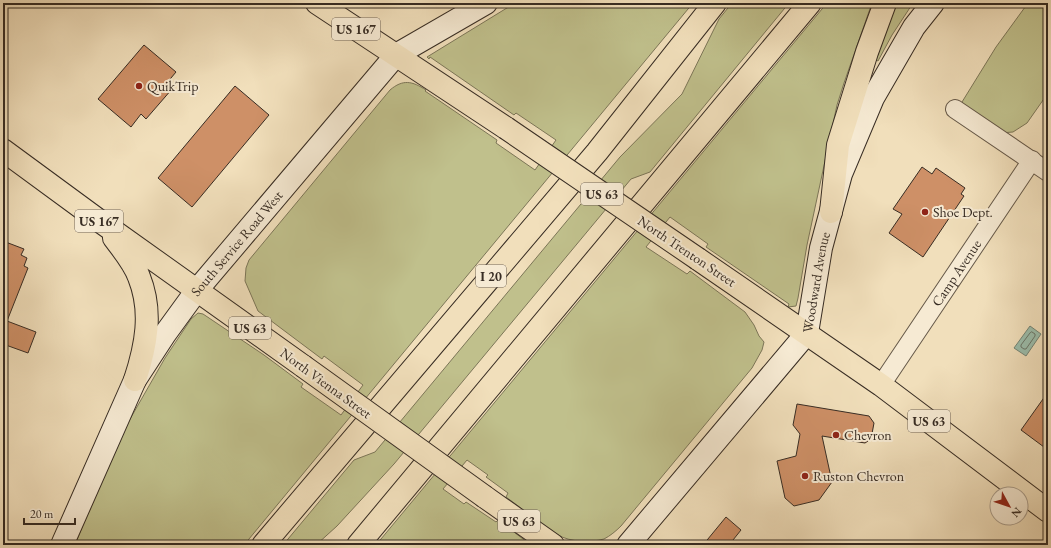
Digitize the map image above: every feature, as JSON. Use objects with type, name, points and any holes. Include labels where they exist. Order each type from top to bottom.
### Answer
[{"type":"highway","name":"North Trenton Street","points":[[317,3],[506,128],[882,385],[1048,511]]},
{"type":"highway","name":"I 20","points":[[263,545],[597,152],[715,3]]},
{"type":"highway","points":[[358,545],[810,3]]},
{"type":"highway","points":[[831,212],[838,145],[867,52],[885,3]]},
{"type":"highway","name":"North Vienna Street","points":[[3,150],[553,545]]},
{"type":"highway","points":[[102,222],[130,260],[139,276],[145,297],[147,330],[143,356],[135,380]]},
{"type":"main road","name":"South Service Road West","points":[[62,545],[135,380],[165,334],[197,290],[396,54],[486,3]]},
{"type":"main road","name":"Woodward Avenue","points":[[628,545],[807,333],[821,248],[842,174],[873,98],[914,27],[933,3]]},
{"type":"street","points":[[955,109],[1048,172]]},
{"type":"street","name":"Camp Avenue","points":[[882,385],[1032,160]]},
{"type":"green space","points":[[515,3],[693,3],[244,545],[75,545],[118,440],[165,358],[191,319],[198,313],[203,314],[264,355],[303,384],[301,387],[341,415],[363,385],[324,356],[322,359],[258,311],[245,281],[246,268],[249,260],[390,90],[399,84],[408,82],[426,90],[425,91],[497,140],[496,143],[535,170],[556,140],[516,113],[514,115],[430,57],[429,59],[427,57]]},
{"type":"green space","points":[[732,3],[789,3],[650,172],[631,179],[394,464],[337,526],[316,545],[283,545],[354,460],[375,452],[620,157],[682,94],[719,19]]},
{"type":"green space","points":[[827,3],[872,3],[837,105],[807,245],[796,306],[788,307],[789,304],[706,247],[708,244],[670,217],[646,247],[687,274],[690,271],[745,312],[764,342],[762,350],[752,368],[621,526],[604,539],[598,540],[580,541],[568,539],[558,535],[506,497],[508,493],[486,477],[488,475],[467,460],[443,489],[464,504],[466,502],[496,522],[498,520],[531,545],[376,545]]},
{"type":"green space","points":[[895,3],[913,3],[892,35],[878,61],[874,59]]},
{"type":"green space","points":[[1028,3],[1048,3],[1048,93],[1027,123],[1013,132],[1000,133],[966,109],[962,102],[996,47]]},
{"type":"water","points":[[1030,326],[1041,334],[1026,356],[1014,348]]},
{"type":"building","name":"QuikTrip","points":[[144,45],[176,72],[166,84],[172,89],[146,119],[141,114],[131,127],[98,99]]},
{"type":"building","points":[[235,86],[269,115],[192,207],[158,178]]},
{"type":"building","name":"Shoe Dept.","points":[[922,167],[932,174],[936,168],[965,188],[961,194],[964,196],[923,257],[889,233],[902,214],[893,209]]},
{"type":"building","points":[[3,241],[24,249],[21,255],[27,258],[24,266],[28,268],[7,321],[36,332],[28,353],[3,344]]},
{"type":"building","points":[[1048,392],[1048,450],[1021,430]]},
{"type":"building","points":[[797,404],[869,416],[874,423],[871,439],[865,443],[822,436],[832,482],[819,500],[794,506],[785,498],[777,461],[796,456],[800,434],[793,425]]},
{"type":"building","points":[[726,517],[741,530],[729,545],[703,545]]},
{"type":"place","name":"QuikTrip","points":[[139,86]]},
{"type":"place","name":"Shoe Dept.","points":[[925,212]]},
{"type":"place","name":"Chevron","points":[[836,435]]},
{"type":"place","name":"Ruston Chevron","points":[[805,476]]}]
